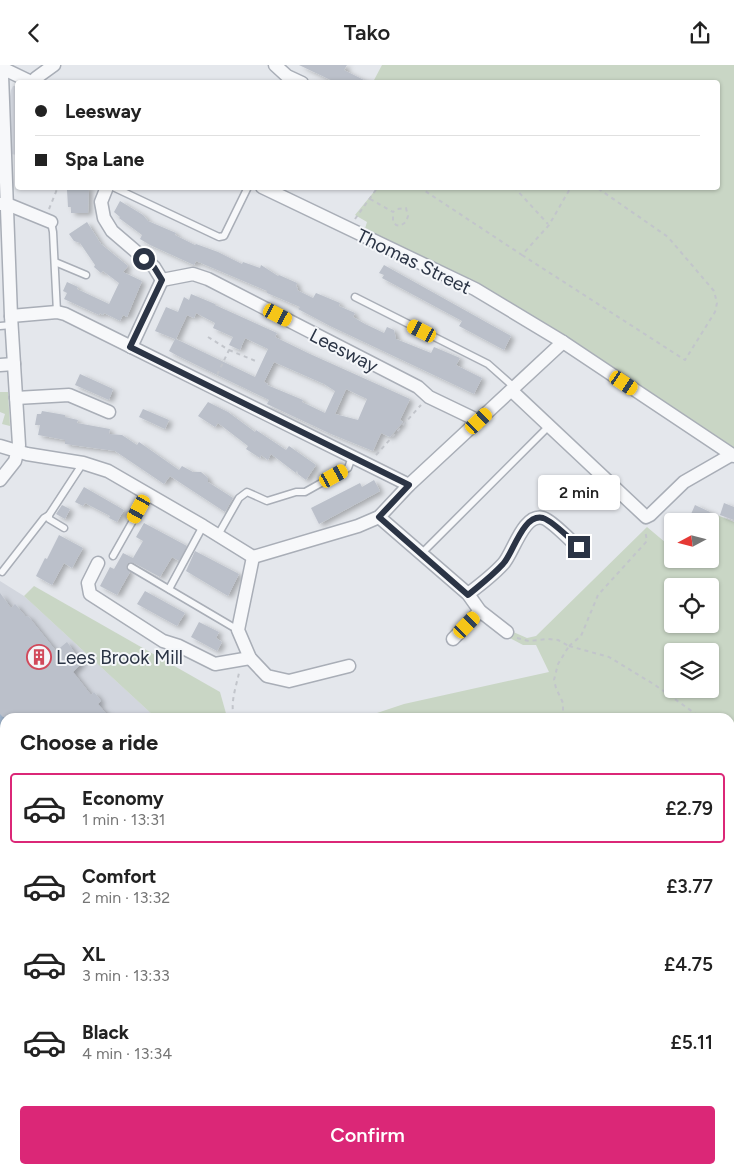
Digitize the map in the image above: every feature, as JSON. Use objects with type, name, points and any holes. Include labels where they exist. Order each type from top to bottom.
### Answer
[{"type":"street","points":[[35,80],[54,65]]},
{"type":"street","points":[[275,65],[285,79]]},
{"type":"street","points":[[0,67],[27,80]]},
{"type":"street","points":[[0,67],[2,75],[5,285],[14,364],[19,445],[15,461],[0,480]]},
{"type":"street","points":[[105,190],[101,202],[104,218],[112,231],[154,267],[162,280],[130,347]]},
{"type":"street","name":"Thomas Street","points":[[268,190],[475,289],[563,342],[732,455]]},
{"type":"street","points":[[3,204],[48,221]]},
{"type":"street","name":"Leesway","points":[[162,280],[193,274],[208,279],[418,387],[429,397],[479,421]]},
{"type":"street","points":[[8,322],[57,312],[65,314],[409,485]]},
{"type":"street","points":[[0,446],[18,452],[83,463],[108,471],[253,557],[358,526],[379,517],[409,485],[563,342]]},
{"type":"street","points":[[0,365],[14,364]]},
{"type":"street","points":[[513,389],[549,426],[648,516],[684,482],[732,455]]},
{"type":"street","points":[[16,399],[69,395],[109,411]]},
{"type":"street","points":[[379,517],[468,595],[480,611],[507,631]]},
{"type":"street","points":[[468,595],[505,563],[519,534],[528,523],[538,517],[545,519],[579,547]]},
{"type":"street","points":[[253,557],[238,630],[246,659],[267,676],[289,681],[350,666]]},
{"type":"street","points":[[98,563],[88,583],[90,594],[163,641],[179,645],[215,664],[246,659]]},
{"type":"street","points":[[453,639],[480,611]]},
{"type":"lane","points":[[120,190],[219,237],[224,236],[247,190]]},
{"type":"lane","points":[[48,221],[55,262],[57,312]]},
{"type":"lane","points":[[55,262],[86,275]]},
{"type":"lane","points":[[356,297],[488,364],[513,389]]},
{"type":"lane","points":[[421,554],[549,426]]},
{"type":"lane","points":[[218,535],[239,498],[247,492],[267,501],[296,492],[305,492],[348,468],[352,457]]},
{"type":"lane","points":[[2,571],[44,518],[49,515],[83,463]]},
{"type":"lane","points":[[113,556],[148,494]]},
{"type":"lane","points":[[49,515],[49,519],[52,522],[64,528]]},
{"type":"lane","points":[[169,589],[203,526]]},
{"type":"lane","points":[[132,567],[238,630]]},
{"type":"path","points":[[48,221],[57,190]]},
{"type":"path","points":[[348,229],[376,190]]},
{"type":"path","points":[[424,190],[685,360],[715,312],[718,303],[714,291],[668,237],[600,190]]},
{"type":"path","points":[[517,190],[549,225]]},
{"type":"path","points":[[522,255],[549,225],[569,190]]},
{"type":"path","points":[[370,199],[393,212]]},
{"type":"path","points":[[406,208],[408,216],[406,222],[400,226],[396,225],[393,221],[393,212],[397,209],[406,208]]},
{"type":"path","points":[[208,337],[229,350],[258,362]]},
{"type":"path","points":[[212,387],[229,350]]},
{"type":"path","points":[[368,465],[429,397]]},
{"type":"path","points":[[563,713],[563,703],[554,680],[558,664],[569,646],[581,636],[598,595],[647,541],[645,526],[648,516]]},
{"type":"path","points":[[507,631],[514,637],[529,641],[558,640],[569,646],[609,657],[655,685],[694,713]]},
{"type":"path","points":[[234,713],[234,695],[246,659]]},
{"type":"shaded area","points":[[15,86],[15,155],[11,154],[9,103],[11,90]]},
{"type":"shaded area","name":"Lees Brook Mill","points":[[0,581],[24,596],[151,713],[0,713]]},
{"type":"green space","points":[[382,65],[734,65],[734,448],[557,334],[364,232],[367,222],[355,215],[375,190],[720,190],[720,80],[374,80]]},
{"type":"green space","points":[[0,392],[8,392],[10,426],[2,424],[5,414],[0,412]]},
{"type":"green space","points":[[719,516],[734,522],[734,713],[377,713],[404,704],[549,672],[536,645],[523,645],[508,637],[511,631],[527,638],[536,636],[647,527],[664,541],[664,568],[719,568]]},
{"type":"green space","points":[[34,586],[220,692],[226,713],[151,713],[24,596]]},
{"type":"building","points":[[299,65],[347,65],[344,70],[364,80],[331,80]]},
{"type":"building","points":[[67,190],[89,190],[88,213],[71,213],[71,207],[68,207]]},
{"type":"building","points":[[120,201],[143,215],[148,221],[176,233],[175,235],[195,245],[218,252],[242,264],[243,262],[260,268],[261,265],[278,276],[297,283],[297,290],[313,298],[316,293],[340,303],[339,306],[355,313],[353,317],[365,324],[384,333],[387,327],[394,330],[396,339],[431,353],[434,347],[460,358],[456,365],[482,378],[474,394],[330,326],[298,309],[300,307],[267,293],[267,291],[196,261],[194,265],[150,245],[140,239],[142,235],[114,212]]},
{"type":"building","points":[[87,222],[101,244],[128,266],[123,272],[142,281],[127,317],[123,315],[120,321],[104,313],[99,315],[64,299],[67,293],[63,291],[67,282],[78,287],[77,289],[109,304],[119,283],[94,267],[95,265],[80,243],[74,241],[69,234]]},
{"type":"building","points":[[384,265],[511,336],[504,350],[459,326],[462,321],[382,278],[384,275],[379,273]]},
{"type":"building","points":[[191,294],[215,304],[277,333],[275,337],[410,399],[400,420],[403,422],[390,437],[381,433],[373,451],[267,404],[269,400],[169,351],[175,339],[155,331],[166,307],[178,312],[184,297],[189,300]],"holes":[[[196,313],[215,323],[213,328],[233,337],[229,345],[240,350],[245,338],[268,349],[255,377],[176,339],[187,315],[194,318]],[[274,362],[324,384],[335,391],[325,413],[302,402],[303,400],[264,382]],[[346,389],[367,399],[358,420],[335,414]]]},
{"type":"building","points":[[80,374],[113,389],[109,400],[75,385]]},
{"type":"building","points":[[208,402],[228,412],[255,432],[256,430],[286,450],[289,446],[316,465],[306,480],[298,474],[297,470],[296,473],[271,454],[268,460],[261,455],[260,458],[246,449],[248,446],[218,423],[215,427],[198,416]]},
{"type":"building","points":[[143,409],[169,420],[165,429],[139,417]]},
{"type":"building","points":[[42,411],[65,415],[65,417],[78,420],[77,423],[110,429],[109,434],[122,435],[137,445],[139,442],[179,470],[182,466],[193,472],[201,472],[208,478],[208,482],[233,498],[225,512],[170,476],[164,484],[115,451],[65,444],[65,440],[38,435],[40,425],[35,425],[37,414],[41,414]]},
{"type":"building","points":[[374,480],[380,491],[319,524],[311,508],[360,483],[362,487]]},
{"type":"building","points":[[84,487],[124,510],[117,522],[109,518],[110,516],[85,503],[83,506],[75,502]]},
{"type":"building","points":[[724,503],[734,507],[734,520],[720,515]]},
{"type":"building","points":[[62,505],[70,509],[65,519],[56,514]]},
{"type":"building","points":[[695,505],[710,512],[710,513],[692,513]]},
{"type":"building","points":[[144,523],[187,546],[179,561],[172,557],[160,577],[134,563],[128,563],[126,567],[130,572],[117,595],[100,586],[110,567],[114,569],[123,553],[133,558],[143,541],[136,537]]},
{"type":"building","points":[[59,535],[83,548],[72,568],[64,563],[52,585],[36,576]]},
{"type":"building","points":[[195,551],[239,574],[228,596],[186,571]]},
{"type":"building","points":[[145,591],[185,613],[177,626],[137,604]]},
{"type":"building","name":"Lees Brook Mill","points":[[0,593],[11,608],[15,604],[26,617],[28,616],[56,651],[67,642],[82,663],[73,672],[91,695],[94,692],[101,701],[98,704],[106,713],[0,713]]},
{"type":"building","points":[[199,622],[219,632],[216,638],[222,642],[217,651],[191,637]]},
{"type":"place","name":"Lees Brook Mill","points":[[39,657]]},
{"type":"route","points":[[144,259],[154,267],[162,280],[130,347],[409,485],[379,517],[468,595],[505,563],[519,534],[528,523],[538,517],[545,519],[579,547]]}]
